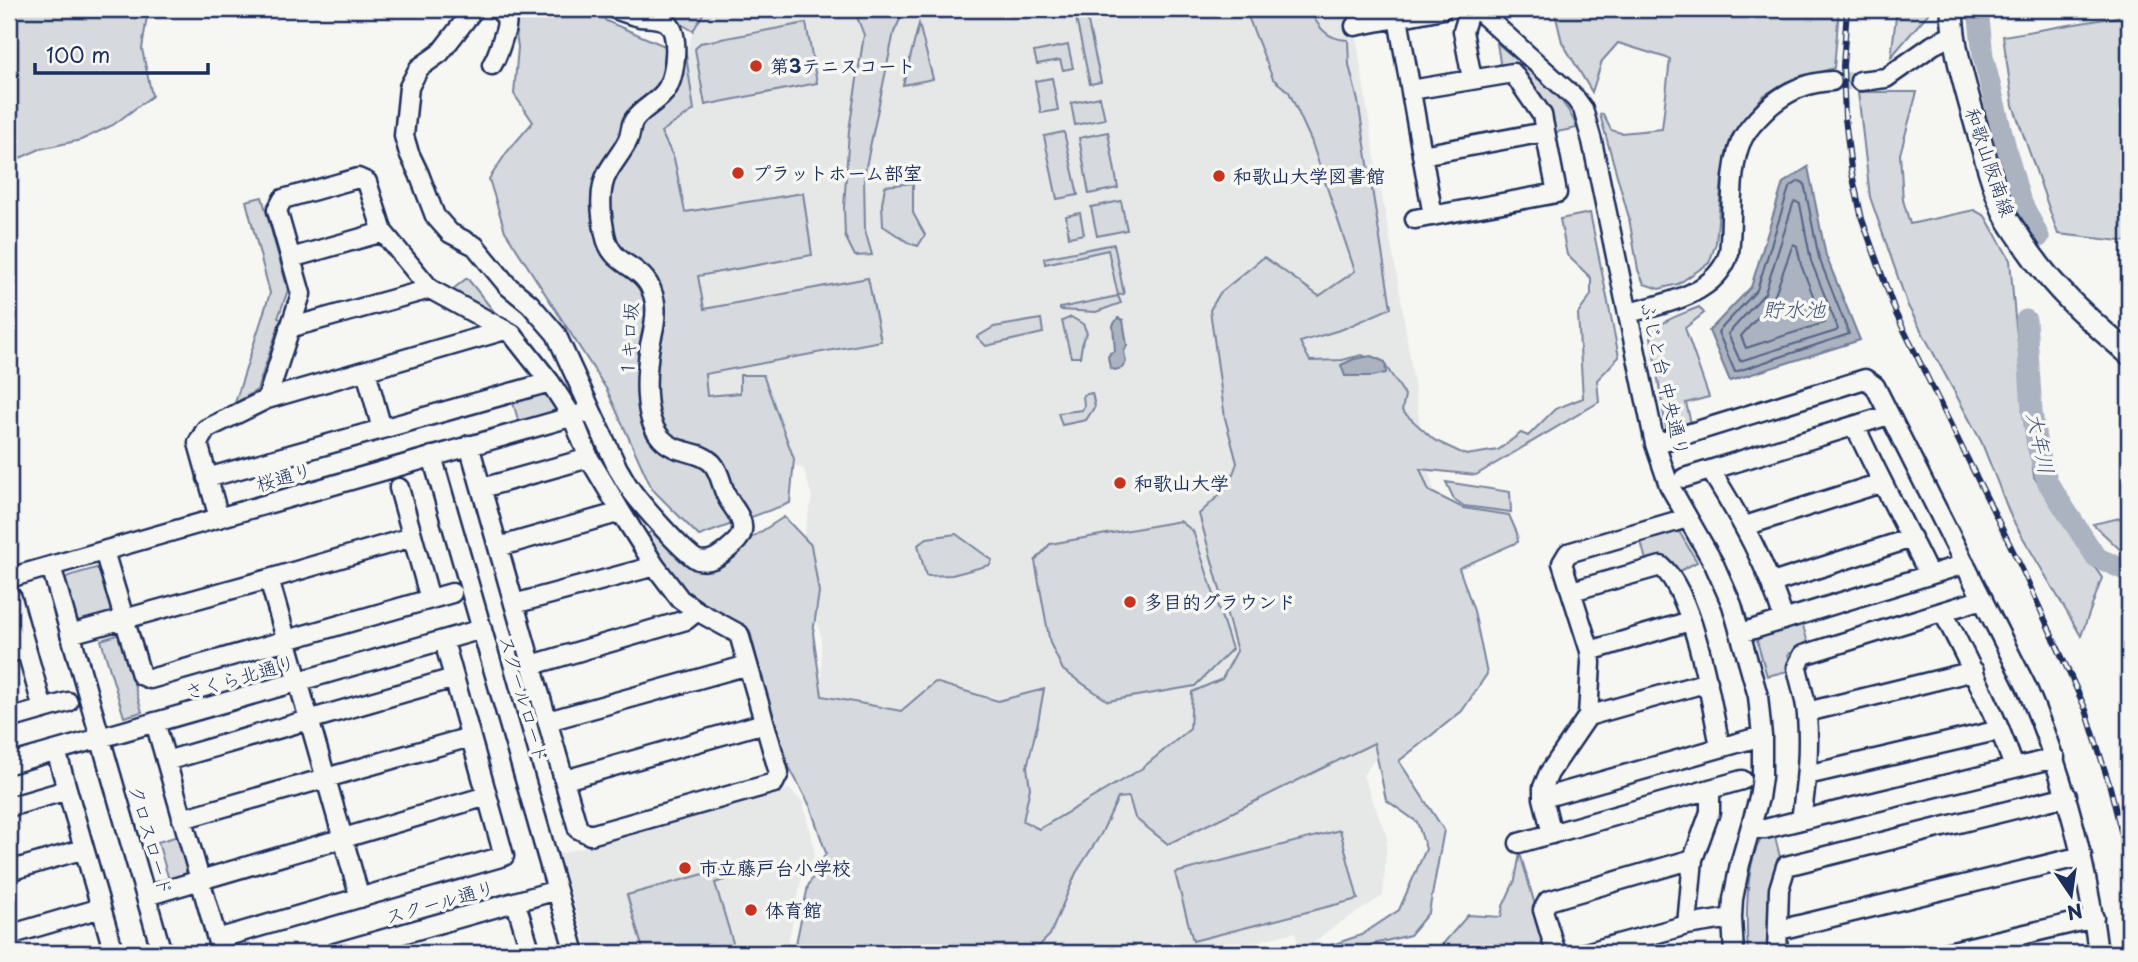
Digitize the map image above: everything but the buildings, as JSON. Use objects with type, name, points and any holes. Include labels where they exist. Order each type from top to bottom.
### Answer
[{"type":"main road","name":"和歌山阪南線","points":[[1952,9],[1953,35],[1961,70],[2004,213],[2031,257],[2050,281],[2129,354]]},
{"type":"street","points":[[474,9],[440,53],[419,68],[409,88],[404,136],[408,153],[435,216],[450,233],[475,246],[508,286],[530,304],[556,334],[592,410]]},
{"type":"street","points":[[492,65],[498,56],[508,20],[498,9]]},
{"type":"street","name":"１キロ坂","points":[[592,410],[618,469],[630,488],[682,548],[695,560],[708,561],[717,558],[732,546],[742,534],[743,525],[726,496],[720,475],[712,463],[699,455],[670,446],[659,436],[651,421],[647,388],[655,303],[649,283],[642,273],[618,260],[605,236],[601,200],[606,175],[628,140],[632,122],[664,93],[669,85],[675,37],[666,21],[626,14],[615,9]]},
{"type":"street","points":[[1356,26],[1443,9]]},
{"type":"street","points":[[1470,9],[1463,31],[1472,79]]},
{"type":"street","name":"ふじと台 中央通り","points":[[1478,9],[1566,88],[1583,109],[1655,444],[1669,485],[1714,564],[1741,634],[1758,696],[1762,736],[1760,788],[1740,864],[1732,918],[1734,953]]},
{"type":"street","points":[[1398,18],[1433,216]]},
{"type":"street","points":[[1860,81],[1886,78],[1933,45],[1953,35]]},
{"type":"street","points":[[1410,90],[1513,73],[1542,115],[1557,193],[1415,219]]},
{"type":"street","points":[[1628,313],[1669,302],[1702,288],[1725,267],[1729,253],[1737,156],[1743,137],[1778,99],[1802,86],[1832,81]]},
{"type":"street","points":[[1422,155],[1545,132]]},
{"type":"street","points":[[267,399],[301,294],[277,210],[283,198],[358,178],[367,182],[383,232],[430,289],[512,334],[550,382],[572,416],[589,458],[621,512],[655,566],[680,599],[739,634],[779,774],[774,783],[590,835],[578,829],[469,445]]},
{"type":"street","points":[[291,258],[383,232]]},
{"type":"street","points":[[289,328],[430,289]]},
{"type":"street","points":[[219,518],[198,443],[206,429],[267,399],[505,330]]},
{"type":"street","points":[[366,371],[382,429]]},
{"type":"street","points":[[1655,444],[1865,379],[1875,386],[2028,688],[2067,796],[2082,856],[2098,953]]},
{"type":"street","points":[[208,478],[550,382]]},
{"type":"street","name":"桜通り","points":[[9,578],[592,410]]},
{"type":"street","points":[[1684,478],[1889,415]]},
{"type":"street","points":[[1855,426],[1929,575]]},
{"type":"street","name":"スクールロード","points":[[432,456],[575,953]]},
{"type":"street","points":[[482,488],[589,458]]},
{"type":"street","points":[[1711,471],[1745,526],[1772,583],[1784,620]]},
{"type":"street","points":[[1745,526],[1881,483]]},
{"type":"street","points":[[399,488],[430,599]]},
{"type":"street","points":[[498,547],[621,512]]},
{"type":"street","points":[[1552,834],[1542,787],[1588,716],[1591,663],[1590,651],[1562,563],[1568,553],[1687,518]]},
{"type":"street","points":[[70,634],[412,537]]},
{"type":"street","points":[[1772,583],[1912,538]]},
{"type":"street","points":[[104,551],[141,675],[150,678],[452,593]]},
{"type":"street","points":[[1741,634],[1965,564]]},
{"type":"street","name":"クロスロード","points":[[51,566],[162,953]]},
{"type":"street","points":[[514,604],[655,566]]},
{"type":"street","points":[[1572,591],[1661,566],[1668,572],[1690,621],[1708,682],[1720,747]]},
{"type":"street","points":[[269,579],[360,898]]},
{"type":"street","points":[[12,598],[17,650],[43,709]]},
{"type":"street","points":[[1801,820],[1807,775],[1807,712],[1797,667],[1802,655],[1983,599]]},
{"type":"street","points":[[532,665],[686,620],[697,611]]},
{"type":"street","points":[[1943,612],[1974,671],[2014,767]]},
{"type":"street","points":[[1590,651],[1690,621]]},
{"type":"street","name":"さくら北通り","points":[[9,764],[482,629]]},
{"type":"street","points":[[155,722],[219,946],[360,898],[504,856],[447,652]]},
{"type":"street","points":[[548,721],[748,665]]},
{"type":"street","points":[[1807,712],[1974,671]]},
{"type":"street","points":[[166,761],[454,678]]},
{"type":"street","points":[[1588,716],[1708,682]]},
{"type":"street","points":[[9,719],[68,702]]},
{"type":"street","points":[[565,780],[764,723]]},
{"type":"street","points":[[1807,775],[2000,730]]},
{"type":"street","points":[[1543,798],[1762,736]]},
{"type":"street","points":[[182,819],[470,737]]},
{"type":"street","points":[[1750,829],[1765,829],[2055,758]]},
{"type":"street","points":[[59,761],[114,953]]},
{"type":"street","points":[[1519,843],[1742,780]]},
{"type":"street","points":[[1687,925],[1693,859],[1710,812],[1710,789]]},
{"type":"street","points":[[9,807],[67,790]]},
{"type":"street","points":[[146,896],[487,796]]},
{"type":"street","points":[[1777,953],[1779,889],[1786,866],[2067,796]]},
{"type":"street","points":[[9,871],[84,849]]},
{"type":"street","points":[[1779,930],[2082,856]]},
{"type":"street","points":[[1556,953],[1543,910],[1548,901],[1693,859]]},
{"type":"street","name":"スクール通り","points":[[335,953],[374,948],[557,890]]},
{"type":"street","points":[[9,935],[102,908]]},
{"type":"street","points":[[510,953],[530,950],[519,913]]},
{"type":"street","points":[[1585,953],[1687,925],[1732,918]]},
{"type":"street","points":[[1944,953],[2094,918]]},
{"type":"shaded area","points":[[9,9],[156,9],[147,16],[142,49],[152,96],[113,125],[81,140],[40,149],[9,163]]},
{"type":"shaded area","points":[[512,9],[598,9],[606,21],[686,55],[694,110],[661,132],[674,158],[685,212],[803,193],[812,255],[698,276],[704,309],[868,278],[881,341],[705,374],[707,396],[740,393],[740,375],[763,375],[794,459],[790,503],[699,536],[652,489],[607,390],[505,231],[489,179],[507,152],[533,122],[514,94],[518,47]]},
{"type":"shaded area","points":[[642,9],[706,9],[693,31],[661,12]]},
{"type":"shaded area","name":"和歌山大学","points":[[704,9],[1352,9],[1423,446],[1466,622],[1403,721],[1363,775],[1387,838],[1383,896],[1329,930],[1301,953],[1295,932],[1211,953],[935,953],[822,696],[821,637],[800,552],[812,498],[804,469],[783,460],[710,418],[649,135],[676,89],[693,31]]},
{"type":"shaded area","points":[[854,9],[905,9],[894,32],[864,176],[865,230],[872,255],[855,256],[845,236],[844,208],[849,130],[864,35]]},
{"type":"shaded area","points":[[1074,9],[1085,9],[1101,82],[1090,84]]},
{"type":"shaded area","points":[[1245,9],[1309,9],[1316,22],[1329,35],[1348,40],[1349,65],[1358,101],[1391,308],[1343,329],[1300,342],[1310,361],[1342,360],[1362,355],[1385,365],[1405,395],[1402,411],[1434,440],[1466,455],[1498,450],[1521,433],[1528,436],[1555,409],[1583,398],[1578,314],[1591,295],[1591,278],[1567,255],[1560,219],[1590,213],[1619,357],[1597,380],[1599,402],[1476,475],[1420,469],[1429,491],[1463,508],[1509,515],[1518,542],[1459,568],[1474,611],[1487,674],[1462,711],[1399,761],[1444,830],[1429,912],[1410,935],[1337,953],[1311,952],[1361,935],[1399,910],[1426,849],[1417,822],[1386,800],[1374,743],[1168,844],[1135,818],[1129,797],[1118,798],[1101,834],[1076,873],[1050,935],[1032,953],[794,953],[808,886],[826,853],[810,806],[778,746],[750,631],[681,592],[645,535],[656,529],[704,568],[784,517],[811,545],[819,592],[813,633],[822,696],[901,711],[935,682],[998,701],[1044,689],[1027,767],[1030,788],[1023,821],[1039,829],[1141,769],[1190,729],[1192,692],[1222,679],[1237,651],[1199,514],[1228,487],[1237,463],[1225,418],[1210,310],[1220,293],[1264,257],[1319,296],[1355,271],[1311,140],[1289,92],[1273,79]]},
{"type":"shaded area","points":[[1554,9],[1839,9],[1834,68],[1786,82],[1763,96],[1732,135],[1722,179],[1716,243],[1709,263],[1678,284],[1659,289],[1644,284],[1638,270],[1629,218],[1600,115],[1603,114],[1611,130],[1621,133],[1662,129],[1670,59],[1618,43],[1602,61],[1592,92],[1562,42]]},
{"type":"shaded area","points":[[1897,9],[1932,9],[1891,57]]},
{"type":"shaded area","points":[[2129,15],[2129,242],[2058,234],[2013,105],[2003,36]]},
{"type":"shaded area","name":"第3テニスコート","points":[[806,23],[817,83],[705,105],[695,49],[700,43]]},
{"type":"shaded area","points":[[919,24],[933,79],[903,85]]},
{"type":"shaded area","points":[[1497,43],[1554,92],[1577,128],[1552,133],[1501,69]]},
{"type":"shaded area","points":[[1068,45],[1073,68],[1063,70],[1060,60],[1037,64],[1034,52]]},
{"type":"shaded area","points":[[1052,78],[1058,110],[1041,113],[1035,81]]},
{"type":"shaded area","points":[[1858,92],[1917,92],[1900,154],[1903,200],[1910,224],[1974,210],[1985,216],[2010,260],[2034,477],[2102,578],[2081,636],[2012,519],[1981,441],[1908,306],[1870,197]]},
{"type":"shaded area","points":[[1100,97],[1105,119],[1075,125],[1071,103]]},
{"type":"shaded area","points":[[1064,132],[1078,195],[1057,199],[1044,136]]},
{"type":"shaded area","points":[[1108,132],[1118,188],[1089,194],[1079,138]]},
{"type":"shaded area","points":[[913,183],[913,213],[925,235],[918,246],[883,226],[885,186]]},
{"type":"shaded area","points":[[262,197],[288,290],[257,390],[235,403],[270,293],[246,201]]},
{"type":"shaded area","points":[[1121,201],[1127,230],[1097,236],[1091,207]]},
{"type":"shaded area","points":[[1080,213],[1084,234],[1069,237],[1066,216]]},
{"type":"shaded area","points":[[1114,244],[1124,294],[1118,295],[1108,250],[1045,264],[1044,258]]},
{"type":"shaded area","points":[[467,278],[496,314],[493,318],[448,293]]},
{"type":"shaded area","points":[[1118,296],[1121,303],[1096,312],[1060,310],[1060,308]]},
{"type":"shaded area","points":[[1699,307],[1704,313],[1685,328],[1709,397],[1686,403],[1692,427],[1674,433],[1666,428],[1651,337],[1665,322]]},
{"type":"shaded area","points":[[1071,317],[1083,324],[1087,333],[1083,339],[1080,357],[1071,357],[1062,321]]},
{"type":"shaded area","points":[[1041,319],[1043,333],[986,346],[977,337],[994,327]]},
{"type":"shaded area","points":[[544,393],[556,408],[553,413],[519,423],[512,399]]},
{"type":"shaded area","points":[[1092,393],[1095,406],[1086,420],[1062,425],[1058,413],[1082,410],[1083,395]]},
{"type":"shaded area","points":[[1446,482],[1510,492],[1511,512],[1464,506],[1454,499]]},
{"type":"shaded area","points":[[2129,516],[2129,558],[2093,524]]},
{"type":"shaded area","name":"多目的グラウンド","points":[[1180,521],[1193,531],[1232,649],[1195,686],[1108,701],[1063,670],[1050,643],[1035,561],[1050,544]]},
{"type":"shaded area","points":[[1671,529],[1680,533],[1697,562],[1674,574],[1647,564],[1640,538]]},
{"type":"shaded area","points":[[956,534],[992,560],[990,565],[952,575],[926,576],[918,545],[927,538]]},
{"type":"shaded area","points":[[96,568],[100,570],[111,609],[107,617],[83,624],[76,619],[65,580],[68,576]]},
{"type":"shaded area","points":[[1802,622],[1809,647],[1788,654],[1792,670],[1767,676],[1757,641],[1762,634]]},
{"type":"shaded area","points":[[120,634],[142,712],[124,717],[101,640]]},
{"type":"shaded area","name":"市立藤戸台小学校","points":[[789,789],[803,802],[815,853],[801,881],[786,953],[589,953],[559,854]]},
{"type":"shaded area","points":[[1340,830],[1358,899],[1193,941],[1175,873]]},
{"type":"shaded area","points":[[1774,833],[1781,861],[1772,953],[1748,953],[1747,912],[1752,865],[1760,841]]},
{"type":"shaded area","points":[[178,836],[187,869],[185,875],[169,880],[158,842]]},
{"type":"shaded area","points":[[1520,853],[1549,953],[1435,953],[1468,915],[1501,917],[1515,880]]},
{"type":"shaded area","points":[[733,866],[736,876],[715,883],[736,953],[644,953],[627,895]]},
{"type":"water","name":"貯水池","points":[[1808,167],[1826,256],[1860,340],[1730,381],[1709,331],[1751,287],[1783,183]]},
{"type":"water","points":[[1118,318],[1123,320],[1127,345],[1124,352],[1126,362],[1122,368],[1115,370],[1110,368],[1108,357],[1115,351],[1113,325]]},
{"type":"water","points":[[1371,356],[1385,362],[1386,373],[1345,376],[1341,365]]},
{"type":"waterway","name":"大年川","points":[[1978,9],[1983,56],[2008,156],[2020,199],[2039,237]]},
{"type":"waterway","name":"大年川","points":[[2026,320],[2032,412],[2037,446],[2048,483],[2096,557],[2129,572]]},
{"type":"tunnel","points":[[1832,81],[1860,81]]},
{"type":"railway","points":[[1847,9],[1843,66],[1845,118],[1851,169],[1862,219],[1896,314],[2022,569],[2086,710],[2110,787],[2129,863]]},
{"type":"place","name":"第3テニスコート","points":[[756,66]]},
{"type":"place","name":"プラットホーム部室","points":[[738,173]]},
{"type":"place","name":"和歌山大学図書館","points":[[1219,176]]},
{"type":"place","name":"和歌山大学","points":[[1120,483]]},
{"type":"place","name":"多目的グラウンド","points":[[1130,602]]},
{"type":"place","name":"市立藤戸台小学校","points":[[685,868]]},
{"type":"place","name":"体育館","points":[[751,910]]}]
